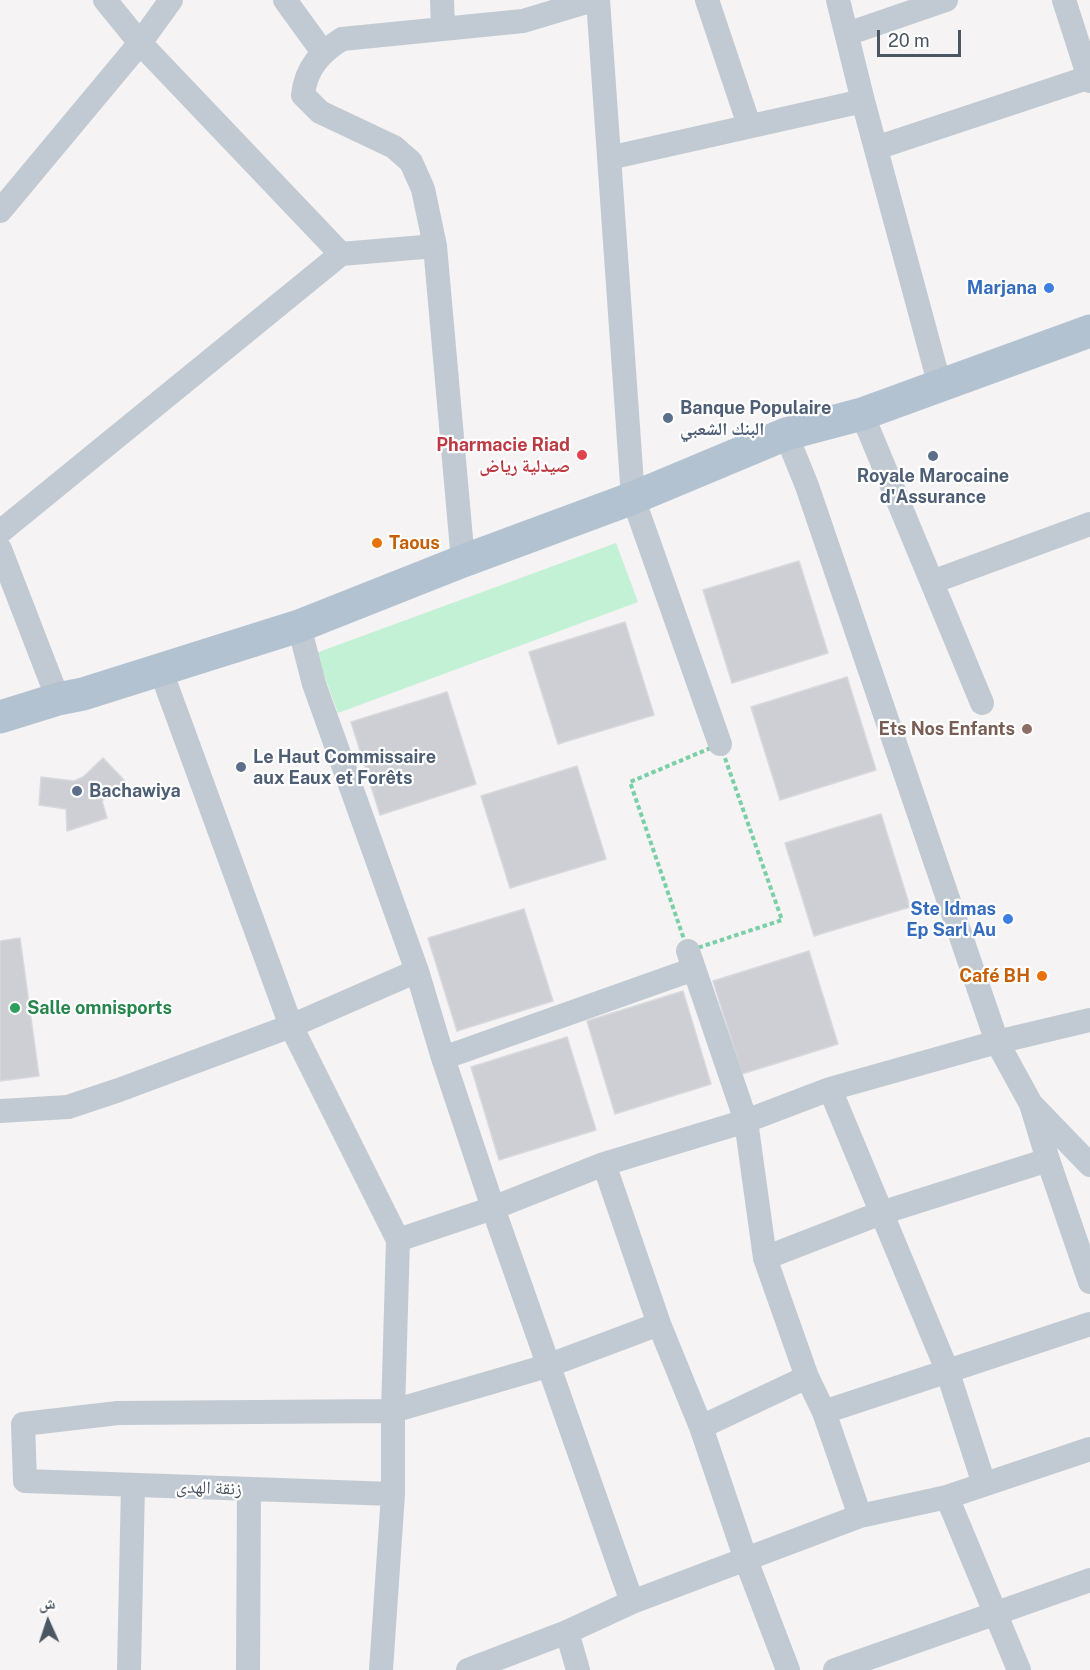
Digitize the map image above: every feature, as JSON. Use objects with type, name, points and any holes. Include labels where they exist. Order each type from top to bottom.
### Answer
[{"type":"main road","points":[[0,717],[161,671],[299,626],[463,561],[633,498],[786,434],[862,414],[1090,331]]},
{"type":"street","points":[[105,0],[140,43],[341,254]]},
{"type":"street","points":[[0,211],[140,43],[171,0]]},
{"type":"street","points":[[285,0],[322,51]]},
{"type":"street","points":[[442,0],[443,29]]},
{"type":"street","points":[[463,561],[435,246],[423,189],[411,162],[394,147],[320,112],[303,95],[304,81],[322,51],[342,39],[443,29],[519,11],[596,0],[633,498],[720,744]]},
{"type":"street","points":[[707,0],[748,125]]},
{"type":"street","points":[[838,0],[940,386]]},
{"type":"street","points":[[847,34],[946,0]]},
{"type":"street","points":[[876,148],[1090,78],[1064,0]]},
{"type":"street","points":[[609,158],[863,101]]},
{"type":"street","points":[[0,532],[341,254],[435,246]]},
{"type":"street","points":[[862,414],[982,703]]},
{"type":"street","points":[[786,434],[807,486],[997,1042],[1031,1104],[1090,1282]]},
{"type":"street","points":[[932,582],[1090,524]]},
{"type":"street","points":[[0,549],[58,699]]},
{"type":"street","points":[[299,626],[314,684],[417,970],[443,1058],[493,1208],[632,1602]]},
{"type":"street","points":[[161,671],[291,1026],[398,1240],[393,1494],[381,1670]]},
{"type":"street","points":[[443,1058],[691,960],[746,1121],[765,1258],[807,1377],[824,1412],[860,1516]]},
{"type":"street","points":[[0,1111],[68,1107],[173,1071],[291,1026],[417,970]]},
{"type":"street","points":[[398,1240],[493,1208],[604,1164],[746,1121],[830,1089],[997,1042],[1090,1020]]},
{"type":"street","points":[[830,1089],[947,1370],[984,1484]]},
{"type":"street","points":[[1031,1104],[1090,1165]]},
{"type":"street","points":[[765,1258],[881,1213],[1048,1160]]},
{"type":"street","points":[[604,1164],[659,1324],[701,1427],[746,1560],[789,1670]]},
{"type":"street","points":[[393,1411],[547,1366],[659,1324]]},
{"type":"street","points":[[824,1412],[1090,1324]]},
{"type":"street","points":[[701,1427],[807,1377]]},
{"type":"street","name":"زنقة الهدى","points":[[393,1411],[118,1413],[23,1424],[24,1481],[393,1494]]},
{"type":"street","points":[[468,1670],[567,1632],[632,1602],[860,1516],[947,1497],[1090,1449]]},
{"type":"street","points":[[129,1670],[133,1485]]},
{"type":"street","points":[[248,1670],[249,1489]]},
{"type":"street","points":[[947,1497],[1019,1670]]},
{"type":"street","points":[[835,1670],[1090,1580]]},
{"type":"street","points":[[567,1632],[578,1670]]},
{"type":"path","points":[[720,744],[782,920],[691,960],[630,782],[720,744]]},
{"type":"green space","points":[[616,543],[638,602],[338,713],[316,653]]},
{"type":"building","points":[[799,561],[828,653],[732,683],[703,590]]},
{"type":"building","points":[[625,622],[654,715],[558,744],[529,652]]},
{"type":"building","points":[[847,677],[876,770],[780,800],[751,707]]},
{"type":"building","points":[[447,692],[476,784],[380,815],[351,722]]},
{"type":"building","name":"Bachawiya","points":[[103,758],[125,781],[102,801],[107,818],[67,831],[66,809],[39,805],[41,777],[74,781],[83,777]]},
{"type":"building","points":[[577,766],[606,859],[510,888],[481,796]]},
{"type":"building","points":[[881,814],[910,907],[814,936],[785,843]]},
{"type":"building","points":[[524,909],[553,1001],[457,1031],[428,938]]},
{"type":"building","name":"Salle omnisports","points":[[20,938],[39,1076],[0,1081],[0,941]]},
{"type":"building","points":[[809,951],[838,1044],[742,1074],[713,981]]},
{"type":"building","points":[[683,991],[711,1084],[615,1114],[587,1021]]},
{"type":"building","points":[[567,1037],[596,1130],[499,1160],[471,1067]]},
{"type":"place","name":"Marjana","points":[[1049,288]]},
{"type":"place","name":"Banque Populaire البنك الشعبي","points":[[668,418]]},
{"type":"place","name":"Pharmacie Riad صيدلية رياض","points":[[582,455]]},
{"type":"place","name":"Royale Marocaine d'Assurance","points":[[933,456]]},
{"type":"place","name":"Taous","points":[[377,543]]},
{"type":"place","name":"Ets Nos Enfants","points":[[1027,729]]},
{"type":"place","name":"Le Haut Commissaire aux Eaux et Forêts","points":[[241,767]]},
{"type":"place","name":"Bachawiya","points":[[77,791]]},
{"type":"place","name":"Ste Idmas Ep Sarl Au","points":[[1008,919]]},
{"type":"place","name":"Café BH","points":[[1042,976]]},
{"type":"place","name":"Salle omnisports","points":[[15,1008]]}]
